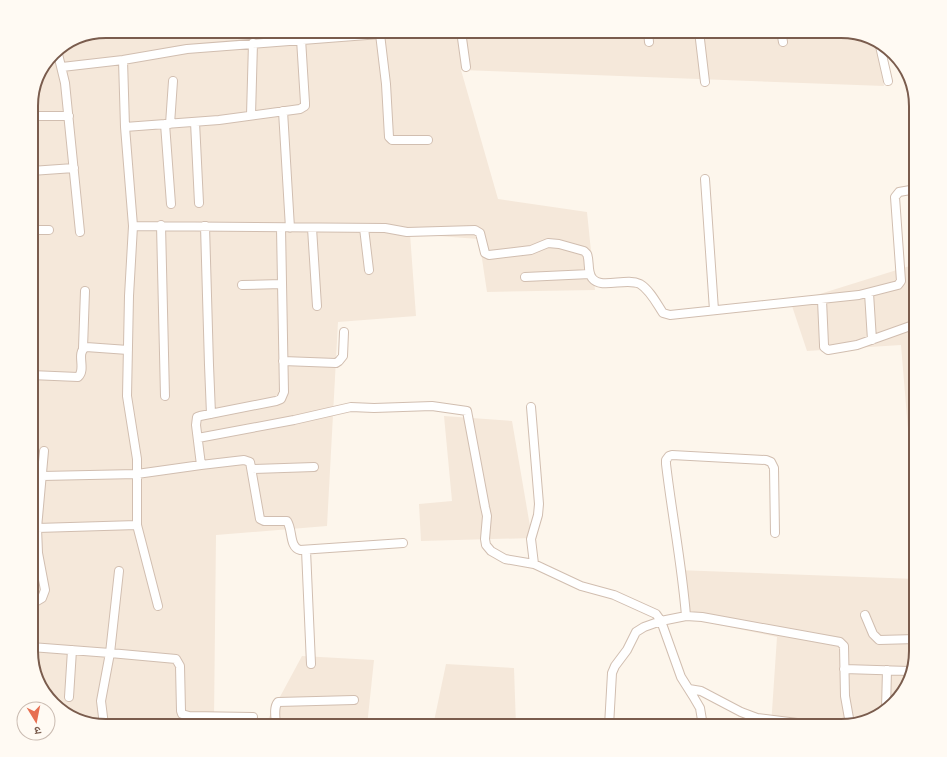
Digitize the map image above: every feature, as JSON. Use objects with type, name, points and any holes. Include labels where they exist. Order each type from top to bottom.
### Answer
[{"type":"street","points":[[62,67],[123,60],[187,49],[317,38]]},
{"type":"street","points":[[380,38],[386,84],[389,137],[392,140],[428,140]]},
{"type":"street","points":[[462,38],[466,67]]},
{"type":"street","points":[[649,38],[649,42]]},
{"type":"street","points":[[699,38],[706,82]]},
{"type":"street","points":[[782,38],[782,42]]},
{"type":"street","points":[[125,127],[195,122],[300,109],[305,103],[301,39]]},
{"type":"street","points":[[251,115],[253,43]]},
{"type":"street","points":[[881,52],[888,81]]},
{"type":"street","points":[[59,57],[62,67],[69,116],[80,232]]},
{"type":"street","points":[[123,60],[125,127],[133,226],[129,296],[128,396],[137,460],[137,525],[158,606]]},
{"type":"street","points":[[171,204],[167,124],[173,80]]},
{"type":"street","points":[[283,111],[290,228]]},
{"type":"street","points":[[38,116],[69,116]]},
{"type":"street","points":[[195,122],[199,203]]},
{"type":"street","points":[[38,171],[74,168]]},
{"type":"street","points":[[704,179],[714,310]]},
{"type":"street","points":[[133,226],[385,228],[407,232],[475,230],[480,233],[485,254],[489,255],[531,250],[552,242],[584,251],[587,254],[590,274],[593,280],[604,284],[629,281],[641,285],[654,299],[663,314],[666,315],[822,300],[869,293],[898,285],[900,283],[895,197],[899,192],[909,190]]},
{"type":"street","points":[[161,226],[165,396]]},
{"type":"street","points":[[205,226],[211,414]]},
{"type":"street","points":[[201,465],[196,421],[197,418],[276,401],[281,399],[284,392],[281,228]]},
{"type":"street","points":[[312,228],[317,306]]},
{"type":"street","points":[[364,228],[369,270]]},
{"type":"street","points":[[38,230],[49,230]]},
{"type":"street","points":[[525,276],[590,274]]},
{"type":"street","points":[[242,285],[282,284]]},
{"type":"street","points":[[38,375],[78,377],[81,372],[85,291]]},
{"type":"street","points":[[869,293],[872,340]]},
{"type":"street","points":[[822,300],[824,345],[826,349],[848,347],[909,327]]},
{"type":"street","points":[[283,361],[336,363],[343,356],[344,332]]},
{"type":"street","points":[[83,348],[128,350]]},
{"type":"street","points":[[198,438],[294,420],[351,407],[374,408],[432,406],[466,410],[469,414],[486,507],[486,545],[491,551],[505,559],[534,564],[581,586],[614,595],[656,614],[661,621],[681,677],[700,708],[702,719]]},
{"type":"street","points":[[531,407],[539,504],[538,515],[531,539],[534,564]]},
{"type":"street","points":[[38,518],[44,451]]},
{"type":"street","points":[[686,616],[666,464],[668,456],[769,461],[773,464],[774,468],[775,533]]},
{"type":"street","points":[[42,476],[137,474],[244,460],[250,462],[252,469],[260,519],[264,521],[287,521],[295,548],[306,550],[403,543]]},
{"type":"street","points":[[252,469],[314,467]]},
{"type":"street","points":[[38,528],[137,525]]},
{"type":"street","points":[[306,550],[311,664]]},
{"type":"street","points":[[38,564],[45,590],[42,598],[38,600]]},
{"type":"street","points":[[103,719],[101,701],[110,652],[119,571]]},
{"type":"street","points":[[865,614],[873,634],[879,640],[909,639]]},
{"type":"street","points":[[609,719],[612,673],[615,666],[627,650],[636,632],[644,627],[661,621],[686,616],[702,617],[840,642],[844,646],[845,696],[849,718]]},
{"type":"street","points":[[38,648],[110,652],[176,660],[180,666],[181,712],[185,715],[253,717]]},
{"type":"street","points":[[69,697],[72,650]]},
{"type":"street","points":[[844,670],[906,670]]},
{"type":"street","points":[[886,701],[887,670]]},
{"type":"street","points":[[689,689],[701,691],[741,712],[766,719]]},
{"type":"street","points":[[276,719],[276,704],[278,702],[354,700]]},
{"type":"shaded area","points":[[106,38],[841,38],[863,42],[877,48],[884,86],[461,70],[498,199],[587,212],[595,290],[487,292],[479,239],[410,234],[416,316],[338,322],[327,526],[216,535],[214,719],[93,718],[72,710],[61,702],[45,681],[40,669],[38,655],[38,102],[40,88],[45,76],[52,65],[68,49],[93,39]]},
{"type":"shaded area","points":[[909,266],[909,441],[901,345],[807,351],[791,303]]},
{"type":"shaded area","points":[[444,416],[512,421],[532,538],[421,541],[419,504],[452,501]]},
{"type":"shaded area","points":[[677,570],[909,579],[908,664],[900,685],[892,696],[871,712],[859,717],[841,719],[771,719],[777,637],[686,618]]},
{"type":"shaded area","points":[[302,656],[374,660],[368,719],[268,719]]},
{"type":"shaded area","points":[[446,664],[514,668],[516,719],[434,719]]}]
